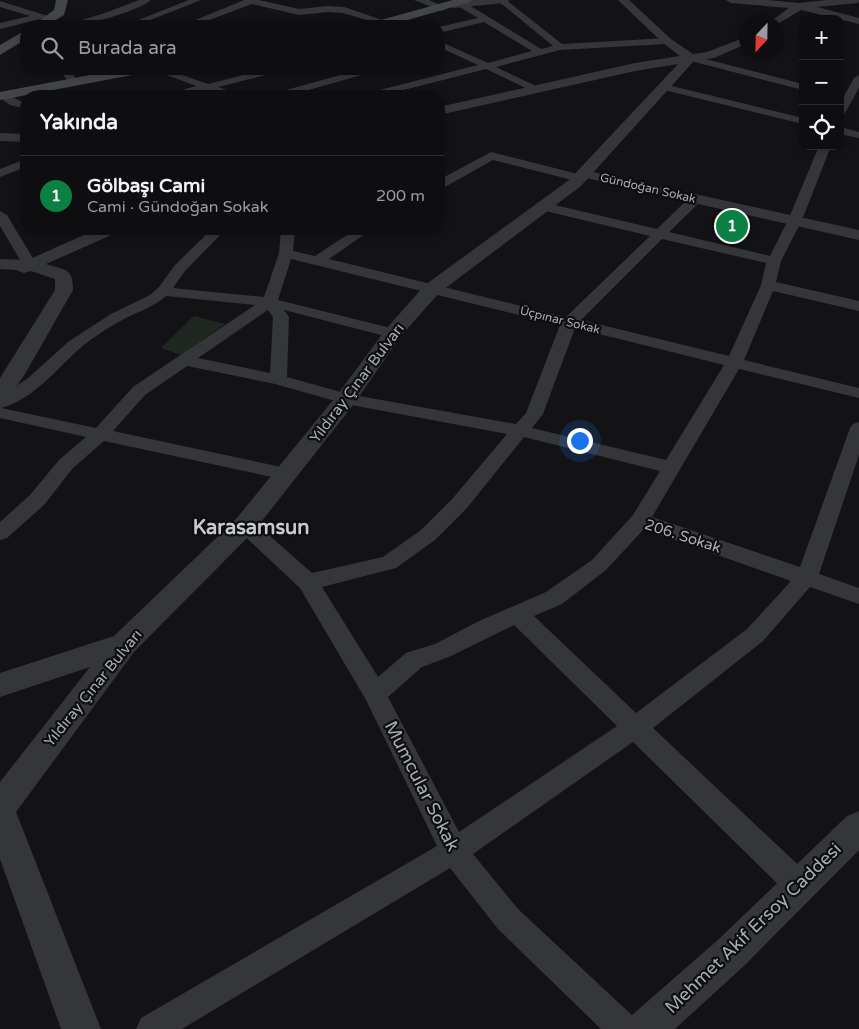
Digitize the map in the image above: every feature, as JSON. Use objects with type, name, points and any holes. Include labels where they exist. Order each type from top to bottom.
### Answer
[{"type":"main road","points":[[43,20],[60,12],[62,0]]},
{"type":"main road","points":[[398,20],[456,4]]},
{"type":"main road","points":[[0,51],[20,39]]},
{"type":"main road","points":[[21,90],[70,75]]},
{"type":"main road","points":[[1,96],[20,90]]},
{"type":"street","points":[[89,20],[147,0]]},
{"type":"street","points":[[143,20],[197,0]]},
{"type":"street","points":[[200,20],[251,0],[299,12],[328,9],[344,10],[377,20]]},
{"type":"street","points":[[419,0],[456,4],[505,0]]},
{"type":"street","points":[[500,0],[560,47]]},
{"type":"street","points":[[623,0],[668,41],[690,58],[799,86]]},
{"type":"street","points":[[731,0],[799,6],[859,21]]},
{"type":"street","points":[[784,16],[799,6],[858,0]]},
{"type":"street","points":[[456,4],[538,52]]},
{"type":"street","points":[[3,6],[38,20]]},
{"type":"street","points":[[445,29],[484,19]]},
{"type":"street","points":[[0,26],[20,24]]},
{"type":"street","points":[[0,45],[20,38]]},
{"type":"street","points":[[393,90],[560,47],[668,41]]},
{"type":"street","points":[[445,110],[635,67],[710,55],[739,43]]},
{"type":"street","points":[[445,47],[534,89]]},
{"type":"street","points":[[445,52],[452,50]]},
{"type":"street","name":"Yıldıray Çınar Bulvarı","points":[[0,808],[124,644],[245,525],[346,399],[393,333],[432,289],[582,176],[690,58]]},
{"type":"street","points":[[173,75],[215,90]]},
{"type":"street","points":[[194,90],[254,75]]},
{"type":"street","points":[[297,90],[350,75],[381,90]]},
{"type":"street","points":[[844,106],[859,78]]},
{"type":"street","points":[[664,87],[799,120]]},
{"type":"street","points":[[1,96],[14,104],[20,105]]},
{"type":"street","points":[[844,131],[859,135]]},
{"type":"street","points":[[0,136],[20,138]]},
{"type":"street","points":[[640,520],[734,363],[768,285],[774,261],[795,220],[822,150]]},
{"type":"street","name":"Gündoğan Sokak","points":[[445,182],[491,156],[859,235]]},
{"type":"street","points":[[0,173],[20,165]]},
{"type":"street","points":[[308,582],[388,563],[428,535],[460,503],[534,414],[569,323],[695,199]]},
{"type":"street","points":[[542,206],[774,261]]},
{"type":"street","points":[[0,215],[30,265]]},
{"type":"street","points":[[0,279],[97,235]]},
{"type":"street","points":[[0,404],[33,383],[74,345],[116,317],[155,298],[162,292],[180,268],[213,235]]},
{"type":"street","points":[[0,533],[37,500],[66,464],[100,434],[139,391],[270,302],[286,254],[288,235]]},
{"type":"street","points":[[317,261],[356,235]]},
{"type":"street","name":"Üçpınar Sokak","points":[[286,254],[859,393]]},
{"type":"street","points":[[0,264],[30,265],[64,276],[64,290],[14,374],[0,393]]},
{"type":"street","points":[[768,285],[859,306]]},
{"type":"street","points":[[162,292],[270,302],[393,333]]},
{"type":"street","points":[[270,302],[281,317],[278,380]]},
{"type":"street","points":[[184,360],[278,380],[346,399],[521,431],[672,468]]},
{"type":"street","points":[[0,414],[286,474]]},
{"type":"street","points":[[152,1029],[454,851],[634,728],[755,635],[807,577],[859,428]]},
{"type":"street","name":"206. Sokak","points":[[374,694],[414,660],[443,650],[487,627],[554,598],[599,565],[640,520],[859,596]]},
{"type":"street","name":"Mumcular Sokak","points":[[245,525],[308,582],[374,694],[454,851],[508,919],[624,1029]]},
{"type":"street","points":[[517,614],[800,886]]},
{"type":"street","points":[[0,685],[124,644]]},
{"type":"street","points":[[0,813],[81,1029]]},
{"type":"street","name":"Mehmet Akif Ersoy Caddesi","points":[[646,1029],[732,952],[859,827]]},
{"type":"shaded area","points":[[194,316],[225,324],[181,355],[161,348]]},
{"type":"place","name":"Gölbaşı Cami","points":[[732,226]]},
{"type":"district","name":"Karasamsun","points":[[251,527]]}]
